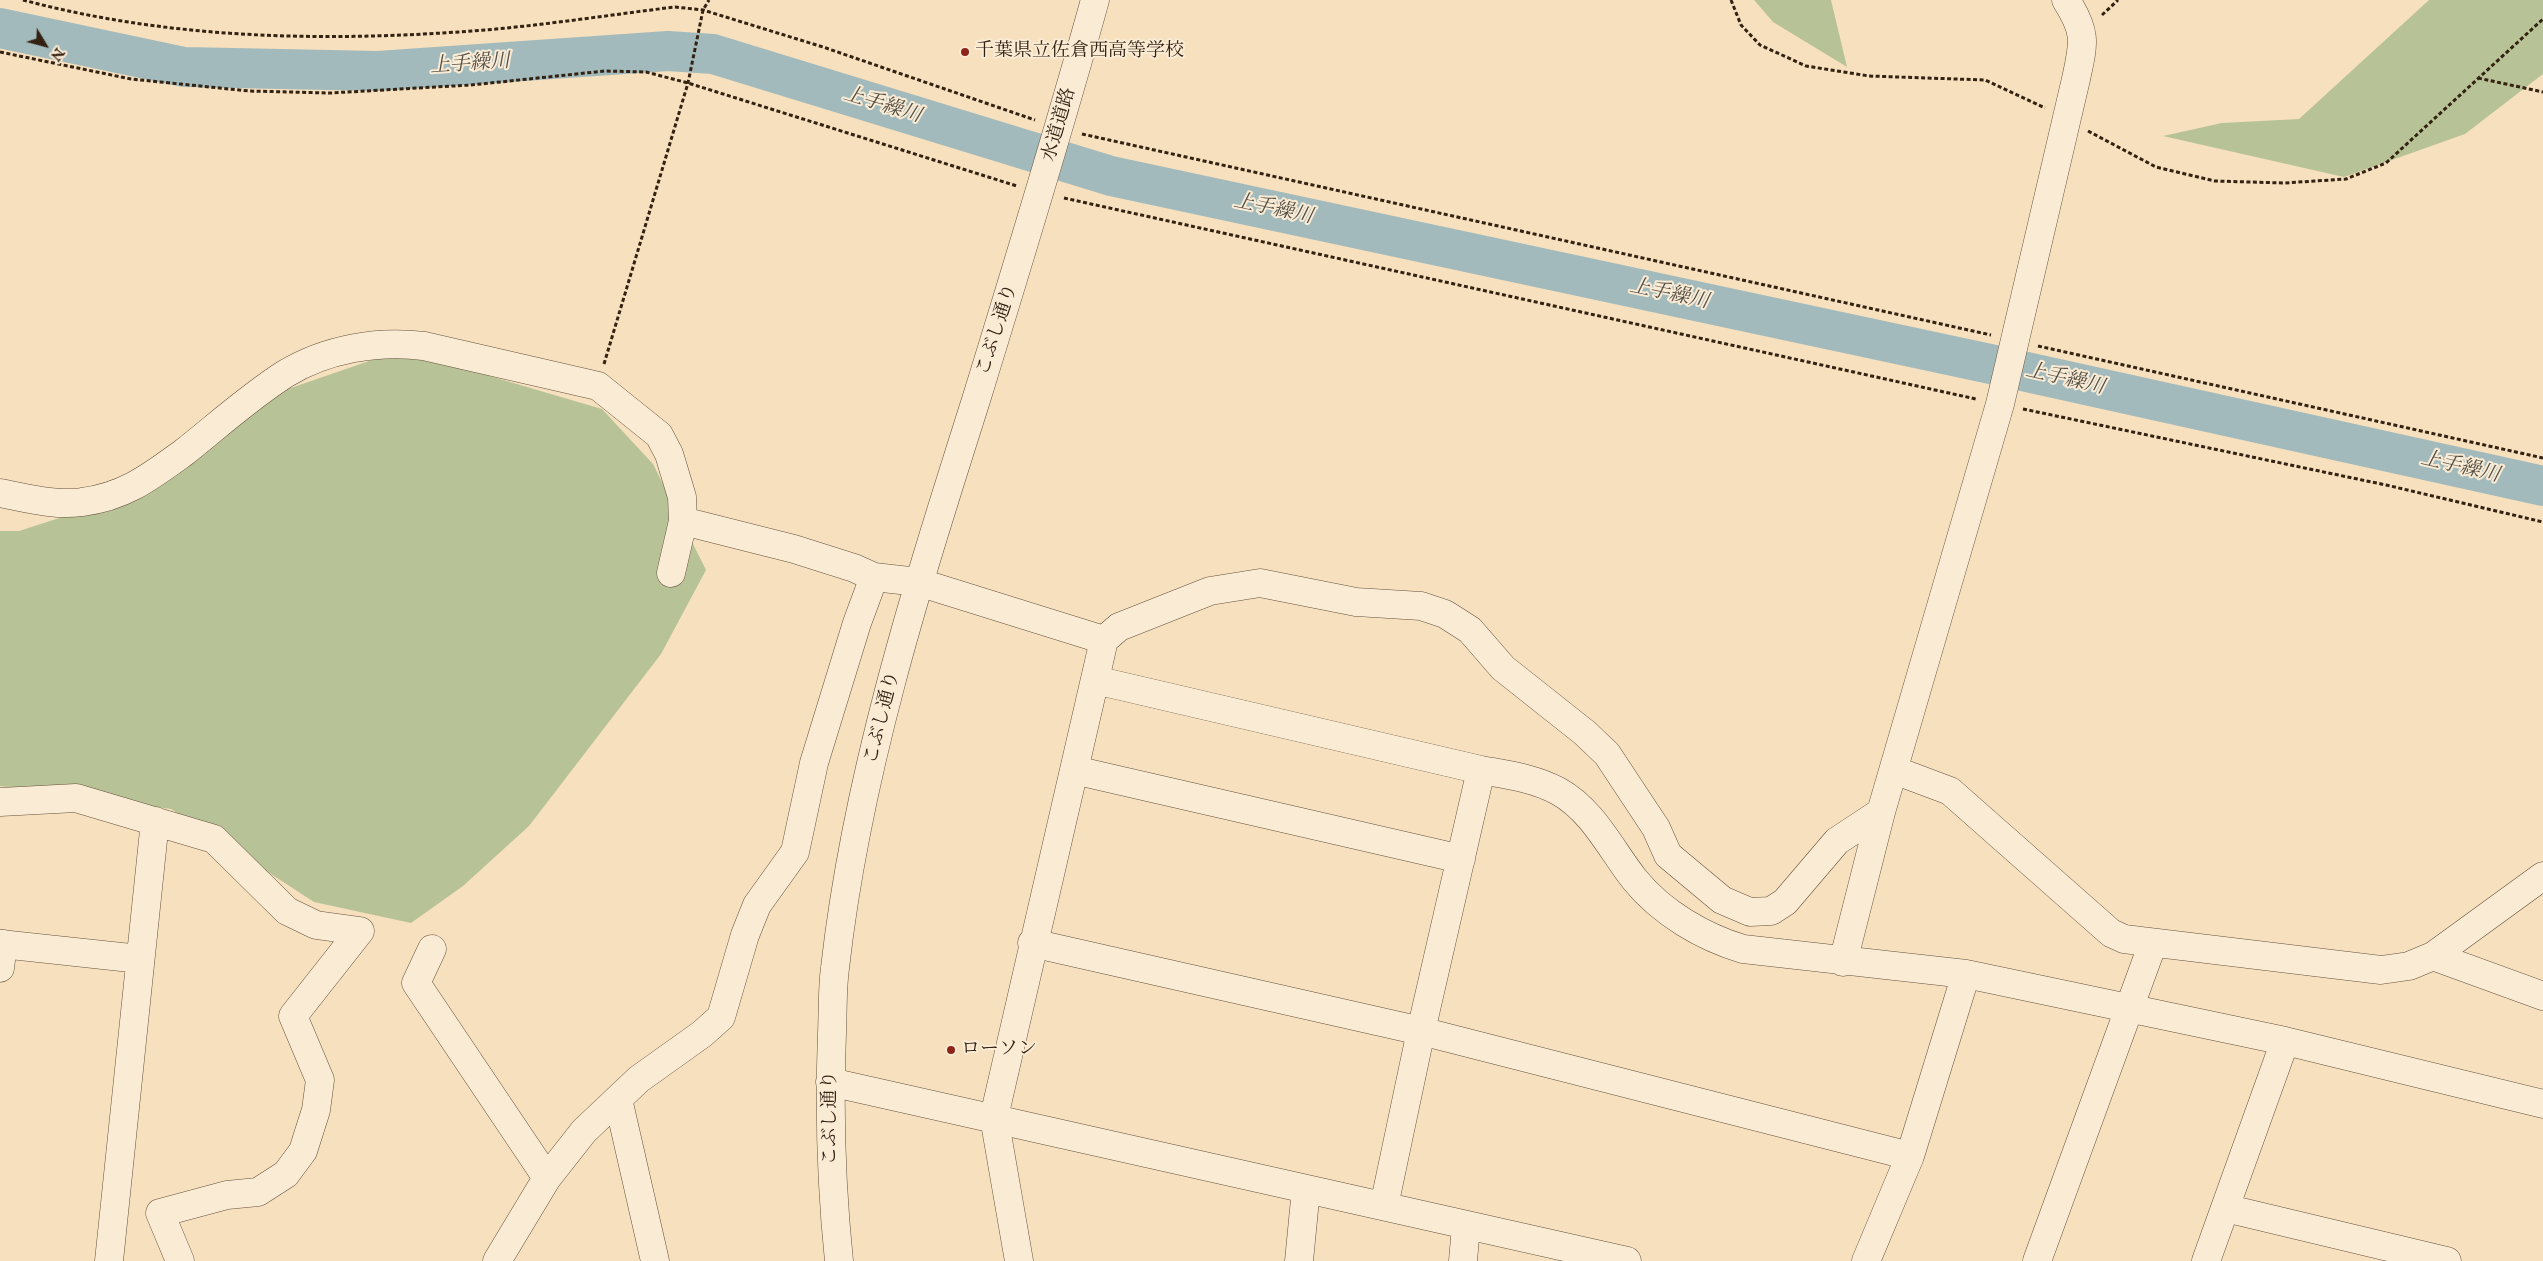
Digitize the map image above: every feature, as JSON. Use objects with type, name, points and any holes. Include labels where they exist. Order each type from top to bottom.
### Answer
[{"type":"street","name":"水道道路","points":[[1041,193],[1095,0]]},
{"type":"street","points":[[1843,962],[1881,812],[2000,404],[2083,50],[2083,33],[2066,0]]},
{"type":"street","name":"こぶし通り","points":[[839,1261],[831,1184],[830,1082],[835,970],[858,820],[891,681],[918,582],[1041,193]]},
{"type":"street","points":[[0,492],[55,504],[83,502],[113,496],[142,483],[286,374],[326,356],[358,347],[395,342],[424,346],[598,386],[659,435],[669,454],[682,497],[683,521],[671,573]]},
{"type":"street","points":[[683,521],[794,549],[854,568],[874,577],[918,582],[1104,640]]},
{"type":"street","points":[[497,1261],[548,1178],[584,1131],[639,1079],[702,1034],[721,1017],[745,935],[757,905],[796,852],[814,764],[857,623],[874,577]]},
{"type":"street","points":[[1019,1261],[994,1117],[1032,943],[1104,640],[1120,627],[1200,594],[1260,583],[1356,602],[1421,606],[1445,614],[1470,630],[1503,668],[1585,733],[1607,754],[1656,828],[1668,854],[1722,900],[1750,912],[1771,911],[1785,902],[1837,841],[1881,812]]},
{"type":"street","points":[[1095,680],[1481,770],[1528,778],[1559,791],[1580,806],[1598,827],[1636,881],[1670,912],[1718,941],[1744,949],[1843,962],[1966,974],[2285,1041],[2543,1104]]},
{"type":"street","points":[[1074,770],[1461,859]]},
{"type":"street","points":[[1384,1206],[1421,1031],[1481,770]]},
{"type":"street","points":[[1894,770],[1950,791],[2111,933],[2124,939],[2381,970],[2409,966],[2433,956],[2543,876]]},
{"type":"street","points":[[0,802],[76,798],[214,839],[287,911],[316,925],[360,931],[293,1016],[320,1080],[316,1110],[303,1151],[286,1174],[258,1192],[227,1195],[160,1213],[180,1261]]},
{"type":"street","points":[[109,1261],[155,821]]},
{"type":"street","points":[[1032,943],[1421,1031],[1910,1156]]},
{"type":"street","points":[[2037,1261],[2153,943]]},
{"type":"street","points":[[432,948],[416,983],[548,1178]]},
{"type":"street","points":[[1,952],[140,959]]},
{"type":"street","points":[[2433,956],[2543,996]]},
{"type":"street","points":[[1866,1261],[1910,1156],[1966,974]]},
{"type":"street","points":[[2206,1261],[2285,1041]]},
{"type":"street","points":[[830,1082],[994,1117],[1466,1226],[1627,1261]]},
{"type":"street","points":[[618,1099],[654,1261]]},
{"type":"street","points":[[1299,1261],[1306,1189]]},
{"type":"street","points":[[2225,1208],[2447,1261]]},
{"type":"street","points":[[1464,1261],[1466,1226]]},
{"type":"path","points":[[22,0],[69,12],[191,31],[313,38],[473,31],[675,7],[703,10],[842,53],[1059,129],[2543,458]]},
{"type":"path","points":[[598,386],[688,83],[703,10],[709,0]]},
{"type":"path","points":[[1731,0],[1741,25],[1760,45],[1806,66],[1869,76],[1985,80],[2066,118],[2156,167],[2215,181],[2284,183],[2346,178],[2386,162],[2477,77],[2543,20]]},
{"type":"path","points":[[0,52],[131,79],[249,91],[330,93],[471,85],[605,71],[646,72],[688,83],[1041,193],[2000,404],[2386,485],[2543,522]]},
{"type":"path","points":[[2477,77],[2543,92]]},
{"type":"green space","points":[[1754,0],[1831,0],[1847,67],[1773,22]]},
{"type":"green space","points":[[2429,0],[2543,0],[2543,74],[2465,134],[2344,177],[2163,136],[2222,123],[2299,119]]},
{"type":"green space","points":[[401,350],[602,409],[653,464],[706,570],[661,654],[529,826],[463,886],[411,923],[314,902],[171,809],[0,786],[0,531],[19,531],[152,488],[285,390]]},
{"type":"waterway","name":"上手繰川","points":[[0,28],[184,67],[378,71],[668,51],[713,54],[1111,176],[1995,365],[2543,486]]},
{"type":"place","name":"千葉県立佐倉西高等学校","points":[[965,52]]},
{"type":"place","name":"ローソン","points":[[951,1050]]}]
